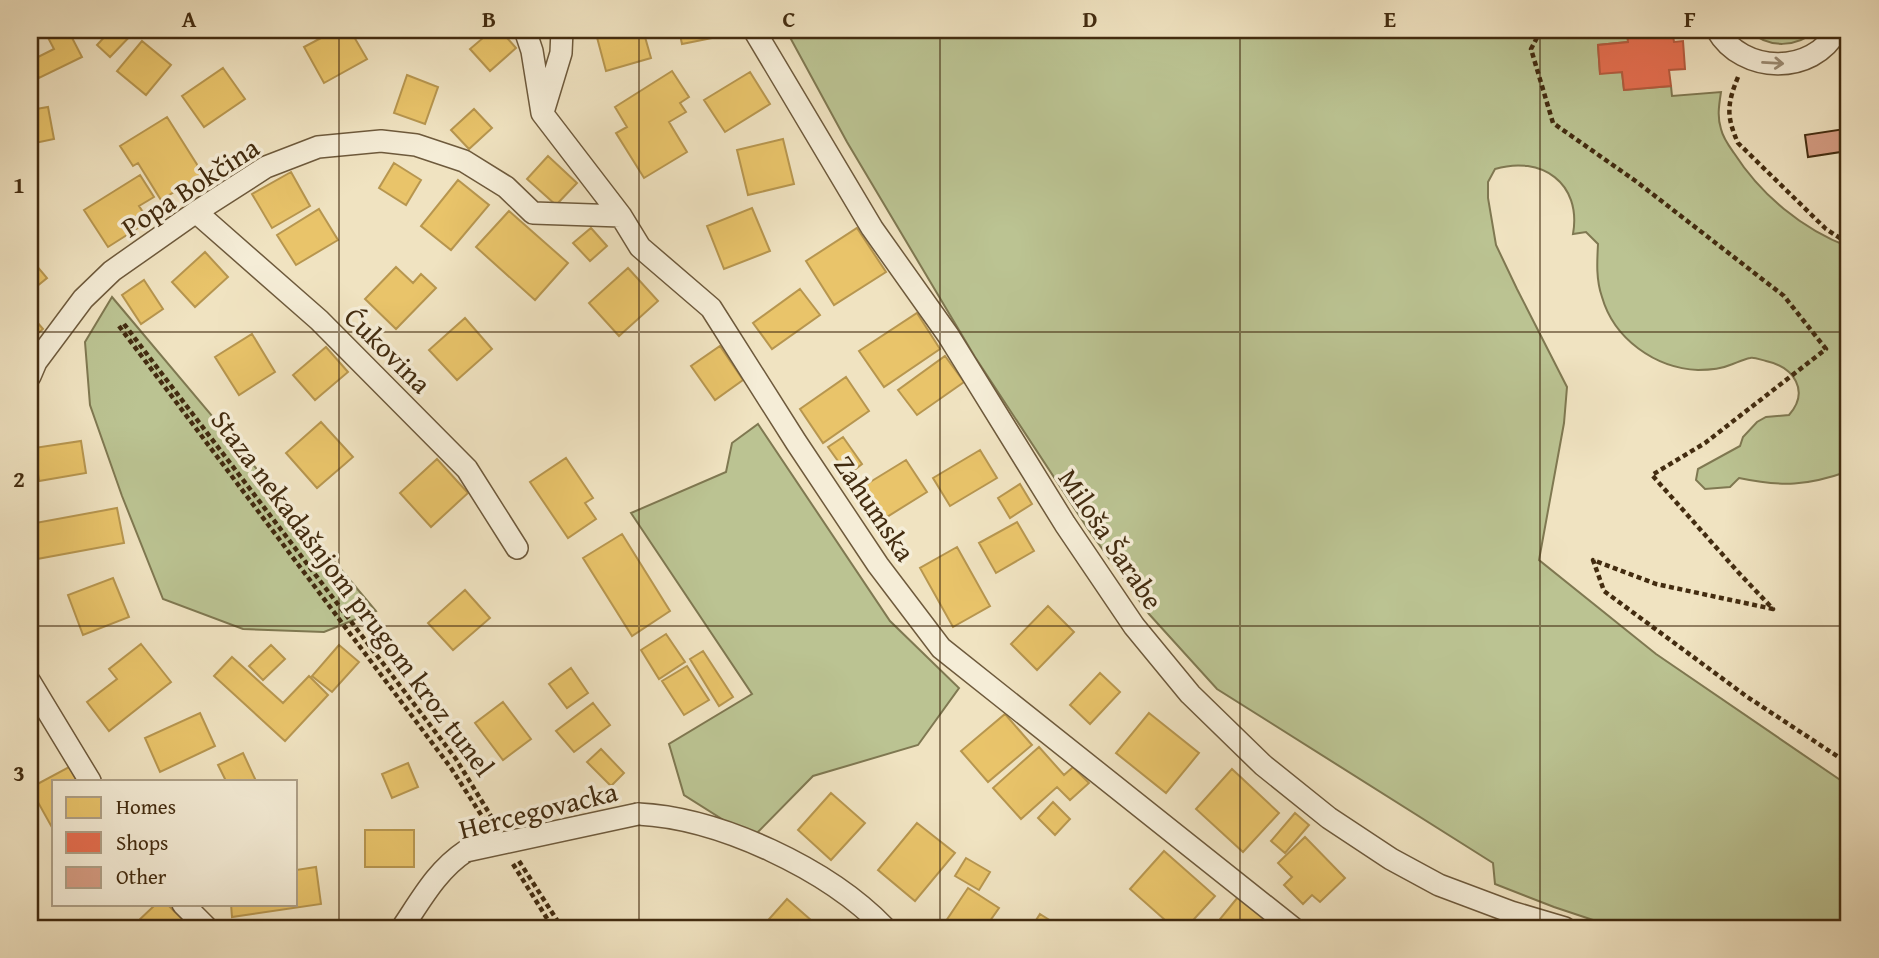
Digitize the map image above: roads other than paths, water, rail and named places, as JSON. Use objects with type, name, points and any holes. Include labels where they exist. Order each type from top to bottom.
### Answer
[{"type":"street","name":"Zahumska","points":[[525,30],[532,51],[542,113],[621,216],[640,247],[711,308],[878,565],[941,649],[1293,928]]},
{"type":"street","points":[[542,113],[561,53],[562,30]]},
{"type":"street","name":"Miloša Šarabe","points":[[754,30],[872,228],[948,335],[1065,524],[1134,626],[1190,694],[1263,765],[1329,818],[1391,859],[1439,885],[1511,912],[1565,928]]},
{"type":"street","points":[[1717,30],[1728,44],[1746,57],[1765,64],[1792,63],[1818,52],[1837,30]]},
{"type":"street","name":"Popa Bokčina","points":[[30,376],[36,362],[83,299],[112,271],[266,167],[318,147],[381,141],[416,145],[464,161],[506,187],[533,213],[621,216]]},
{"type":"street","name":"Ćukovina","points":[[196,212],[319,320],[467,469],[517,548]]},
{"type":"street","points":[[30,682],[89,780]]},
{"type":"street","name":"Hercegovacka","points":[[402,928],[440,873],[450,861],[466,850],[638,814],[658,815],[705,825],[784,856],[842,891],[884,928]]},
{"type":"street","points":[[185,906],[207,928]]}]
